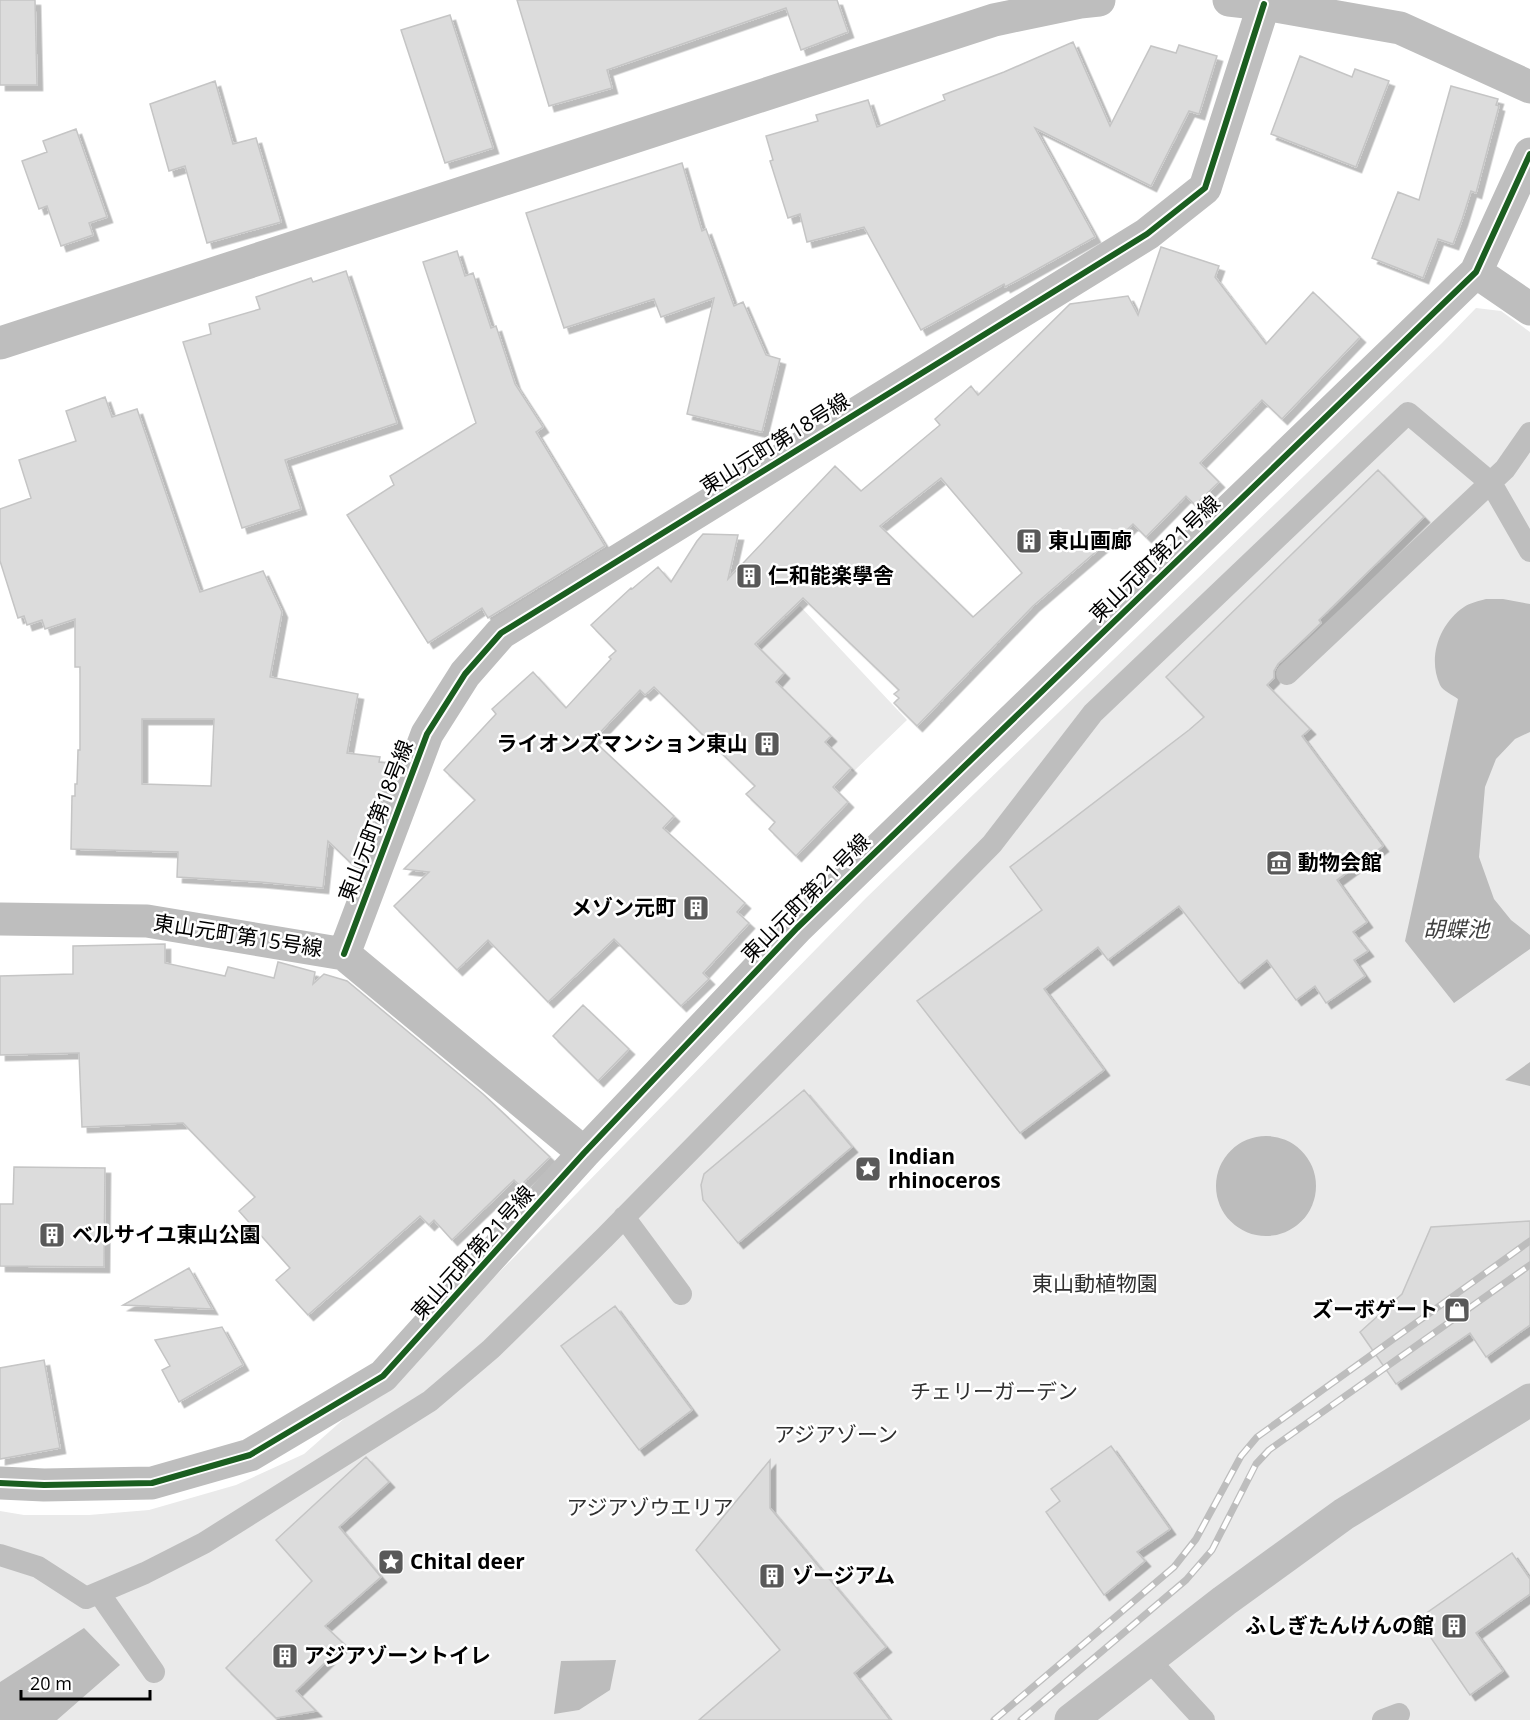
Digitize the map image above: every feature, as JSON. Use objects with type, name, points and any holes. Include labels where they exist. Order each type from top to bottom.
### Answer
[{"type":"street","points":[[0,343],[994,21],[1099,0]]},
{"type":"street","points":[[1229,0],[1400,28],[1530,87]]},
{"type":"street","name":"東山元町第18号線","points":[[344,954],[427,734],[465,675],[501,633],[1147,234],[1205,188],[1264,4]]},
{"type":"street","name":"東山元町第21号線","points":[[0,1483],[44,1485],[152,1483],[250,1455],[383,1376],[584,1153],[797,928],[1476,272],[1530,154]]},
{"type":"street","points":[[1476,272],[1530,309]]},
{"type":"street","name":"東山元町第15号線","points":[[0,919],[147,921],[344,954],[584,1153]]},
{"type":"street","points":[[1071,1720],[1224,1601],[1344,1514],[1530,1400]]},
{"type":"lane","points":[[0,1556],[38,1567],[86,1598],[145,1573],[204,1543],[430,1401],[491,1349],[992,844],[1093,713],[1408,413],[1491,483],[1530,551]]},
{"type":"lane","points":[[1287,675],[1491,483],[1505,469],[1530,433]]},
{"type":"lane","points":[[624,1217],[681,1294]]},
{"type":"lane","points":[[99,1593],[154,1672]]},
{"type":"lane","points":[[1149,1660],[1204,1720]]},
{"type":"green space","name":"東山動植物園","points":[[1476,308],[1501,311],[1530,332],[1530,1720],[0,1720],[0,1511],[24,1515],[89,1515],[149,1510],[236,1485],[304,1454],[430,1343],[866,898]]},
{"type":"green space","points":[[800,606],[907,720],[853,772],[745,659]]},
{"type":"water","name":"胡蝶池","points":[[1486,599],[1503,599],[1530,604],[1530,732],[1515,739],[1496,759],[1485,787],[1479,857],[1494,899],[1511,920],[1530,935],[1530,949],[1454,1003],[1405,941],[1458,699],[1440,685],[1436,674],[1438,642],[1442,631],[1456,614],[1466,606]]},
{"type":"water","points":[[1530,1062],[1530,1086],[1505,1080]]},
{"type":"water","points":[[1266,1136],[1285,1139],[1302,1150],[1313,1167],[1316,1186],[1313,1205],[1302,1222],[1285,1233],[1266,1236],[1247,1233],[1230,1222],[1219,1205],[1216,1186],[1219,1167],[1230,1150],[1247,1139]]},
{"type":"water","points":[[84,1628],[120,1665],[57,1720],[0,1720],[0,1682]]},
{"type":"water","points":[[616,1660],[610,1690],[579,1710],[554,1714],[561,1661]]},
{"type":"building","points":[[0,0],[35,0],[37,85],[0,85]]},
{"type":"building","points":[[517,0],[837,0],[848,32],[801,50],[786,8],[607,70],[612,88],[549,106]]},
{"type":"building","points":[[450,15],[493,148],[445,163],[401,30]]},
{"type":"building","points":[[1073,42],[1110,126],[1151,46],[1176,53],[1179,45],[1217,56],[1199,114],[1189,111],[1151,186],[1035,128],[1095,237],[921,330],[864,227],[807,242],[800,214],[788,218],[770,161],[773,160],[766,136],[818,121],[816,115],[868,100],[877,127],[945,100],[943,95]]},
{"type":"building","points":[[1300,56],[1352,77],[1355,69],[1389,81],[1356,167],[1271,134]]},
{"type":"building","points":[[215,81],[233,144],[256,138],[281,222],[207,243],[185,166],[169,171],[150,104]]},
{"type":"building","points":[[1451,86],[1498,99],[1496,105],[1499,106],[1476,193],[1471,191],[1453,244],[1438,239],[1423,278],[1372,258],[1398,192],[1419,200]]},
{"type":"building","points":[[76,129],[107,217],[89,223],[93,235],[61,246],[47,206],[39,209],[22,161],[47,152],[43,141]]},
{"type":"building","points":[[682,163],[702,231],[706,229],[734,306],[743,302],[766,355],[780,359],[762,432],[687,414],[714,298],[661,317],[654,299],[564,328],[526,213]]},
{"type":"building","points":[[1161,247],[1219,266],[1215,277],[1266,344],[1313,292],[1360,337],[1282,419],[1262,400],[1200,463],[1219,482],[1195,505],[1186,496],[1146,537],[1133,524],[1122,535],[1119,532],[1033,606],[917,726],[894,703],[899,698],[894,694],[899,690],[803,598],[755,644],[784,673],[776,682],[831,736],[825,742],[851,768],[833,787],[848,802],[796,856],[769,829],[775,822],[746,794],[755,786],[654,687],[645,695],[640,690],[593,740],[674,816],[663,828],[745,903],[737,912],[749,923],[703,973],[709,979],[681,1006],[614,939],[548,1002],[488,940],[457,970],[394,906],[429,872],[404,869],[475,800],[444,770],[496,714],[492,709],[533,672],[566,708],[616,651],[591,625],[631,588],[658,567],[671,582],[703,534],[738,535],[728,579],[835,466],[861,491],[940,425],[935,419],[971,386],[978,395],[1070,304],[1128,296],[1138,315]],"holes":[[[941,478],[1022,573],[973,617],[880,526]]]},
{"type":"building","points":[[457,251],[465,276],[473,273],[491,328],[496,326],[515,384],[543,427],[536,432],[605,546],[488,618],[482,608],[428,643],[347,515],[394,485],[390,476],[476,423],[423,262]]},
{"type":"building","points":[[346,271],[397,423],[285,460],[301,509],[242,528],[183,342],[211,334],[209,324],[260,309],[256,297],[311,278],[313,282]]},
{"type":"building","points":[[105,397],[112,417],[137,409],[200,592],[263,571],[282,612],[270,677],[358,694],[347,753],[380,757],[379,762],[387,763],[382,800],[358,864],[351,863],[328,841],[323,888],[177,877],[178,852],[71,849],[72,796],[75,796],[78,750],[80,750],[80,667],[75,667],[75,619],[45,629],[42,620],[27,625],[24,616],[18,618],[0,561],[0,509],[31,498],[19,460],[76,441],[66,411]],"holes":[[[142,719],[214,719],[211,786],[142,784]]]},
{"type":"building","points":[[1378,470],[1424,517],[1319,620],[1321,623],[1278,664],[1274,671],[1274,678],[1267,685],[1310,729],[1302,736],[1383,846],[1337,880],[1367,922],[1353,932],[1368,951],[1354,960],[1365,976],[1326,1003],[1315,986],[1296,1000],[1267,960],[1239,983],[1179,906],[1108,960],[1098,947],[1044,989],[1104,1070],[1020,1133],[917,1001],[1042,910],[1010,867],[1204,717],[1166,677]]},
{"type":"building","points":[[165,944],[165,963],[225,976],[228,967],[274,978],[278,962],[315,972],[313,984],[324,974],[347,981],[483,1094],[550,1157],[520,1186],[514,1180],[452,1240],[434,1220],[429,1225],[420,1216],[308,1315],[276,1280],[290,1268],[239,1211],[255,1197],[183,1123],[82,1127],[79,1053],[0,1055],[0,976],[73,974],[73,946]]},
{"type":"building","points":[[583,1005],[629,1049],[598,1081],[553,1036]]},
{"type":"building","points":[[804,1090],[852,1147],[738,1243],[703,1200],[701,1185],[704,1174]]},
{"type":"building","name":"ベルサイユ東山公園","points":[[14,1167],[105,1168],[104,1267],[0,1266],[0,1204],[13,1204]]},
{"type":"building","name":"ズーボゲート","points":[[1530,1221],[1530,1325],[1486,1357],[1470,1333],[1396,1384],[1360,1332],[1402,1294],[1431,1227]]},
{"type":"building","points":[[189,1268],[212,1309],[123,1305]]},
{"type":"building","points":[[615,1306],[692,1410],[639,1450],[561,1346]]},
{"type":"building","points":[[222,1327],[243,1365],[179,1402],[162,1370],[170,1366],[155,1340]]},
{"type":"building","points":[[44,1360],[60,1448],[0,1459],[0,1368]]},
{"type":"building","points":[[1111,1446],[1170,1529],[1137,1552],[1145,1561],[1104,1595],[1046,1512],[1060,1501],[1051,1489]]},
{"type":"building","points":[[366,1457],[389,1482],[339,1527],[381,1577],[325,1626],[344,1644],[296,1691],[316,1711],[276,1718],[226,1668],[312,1581],[276,1540]]},
{"type":"building","points":[[770,1460],[770,1508],[886,1647],[854,1673],[890,1720],[699,1720],[780,1650],[696,1550]]},
{"type":"building","name":"ふしぎたんけんの館","points":[[1512,1553],[1530,1579],[1530,1594],[1476,1633],[1503,1671],[1470,1695],[1418,1619]]},
{"type":"railway","points":[[994,1720],[1174,1567],[1196,1539],[1241,1456],[1257,1437],[1530,1241]]},
{"type":"railway","points":[[1021,1720],[1186,1580],[1212,1550],[1256,1464],[1269,1450],[1530,1265]]},
{"type":"cycle path","points":[[344,954],[427,734],[465,674],[501,633],[1147,234],[1205,188],[1264,4]]},
{"type":"cycle path","points":[[0,1483],[44,1485],[152,1483],[250,1455],[383,1376],[584,1153],[797,928],[1476,272],[1530,154]]},
{"type":"place","name":"東山画廊","points":[[1029,541]]},
{"type":"place","name":"仁和能楽學舎","points":[[749,576]]},
{"type":"place","name":"ライオンズマンション東山","points":[[767,744]]},
{"type":"place","name":"動物会館","points":[[1279,863]]},
{"type":"place","name":"メゾン元町","points":[[696,908]]},
{"type":"place","name":"Indian rhinoceros","points":[[868,1169]]},
{"type":"place","name":"ベルサイユ東山公園","points":[[52,1235]]},
{"type":"place","name":"ズーボゲート","points":[[1457,1310]]},
{"type":"place","name":"Chital deer","points":[[391,1562]]},
{"type":"place","name":"ゾージアム","points":[[772,1576]]},
{"type":"place","name":"ふしぎたんけんの館","points":[[1454,1626]]},
{"type":"place","name":"アジアゾーントイレ","points":[[285,1656]]},
{"type":"park label","name":"チェリーガーデン","points":[[994,1392]]},
{"type":"park label","name":"アジアゾーン","points":[[836,1435]]},
{"type":"park label","name":"アジアゾウエリア","points":[[650,1508]]}]
